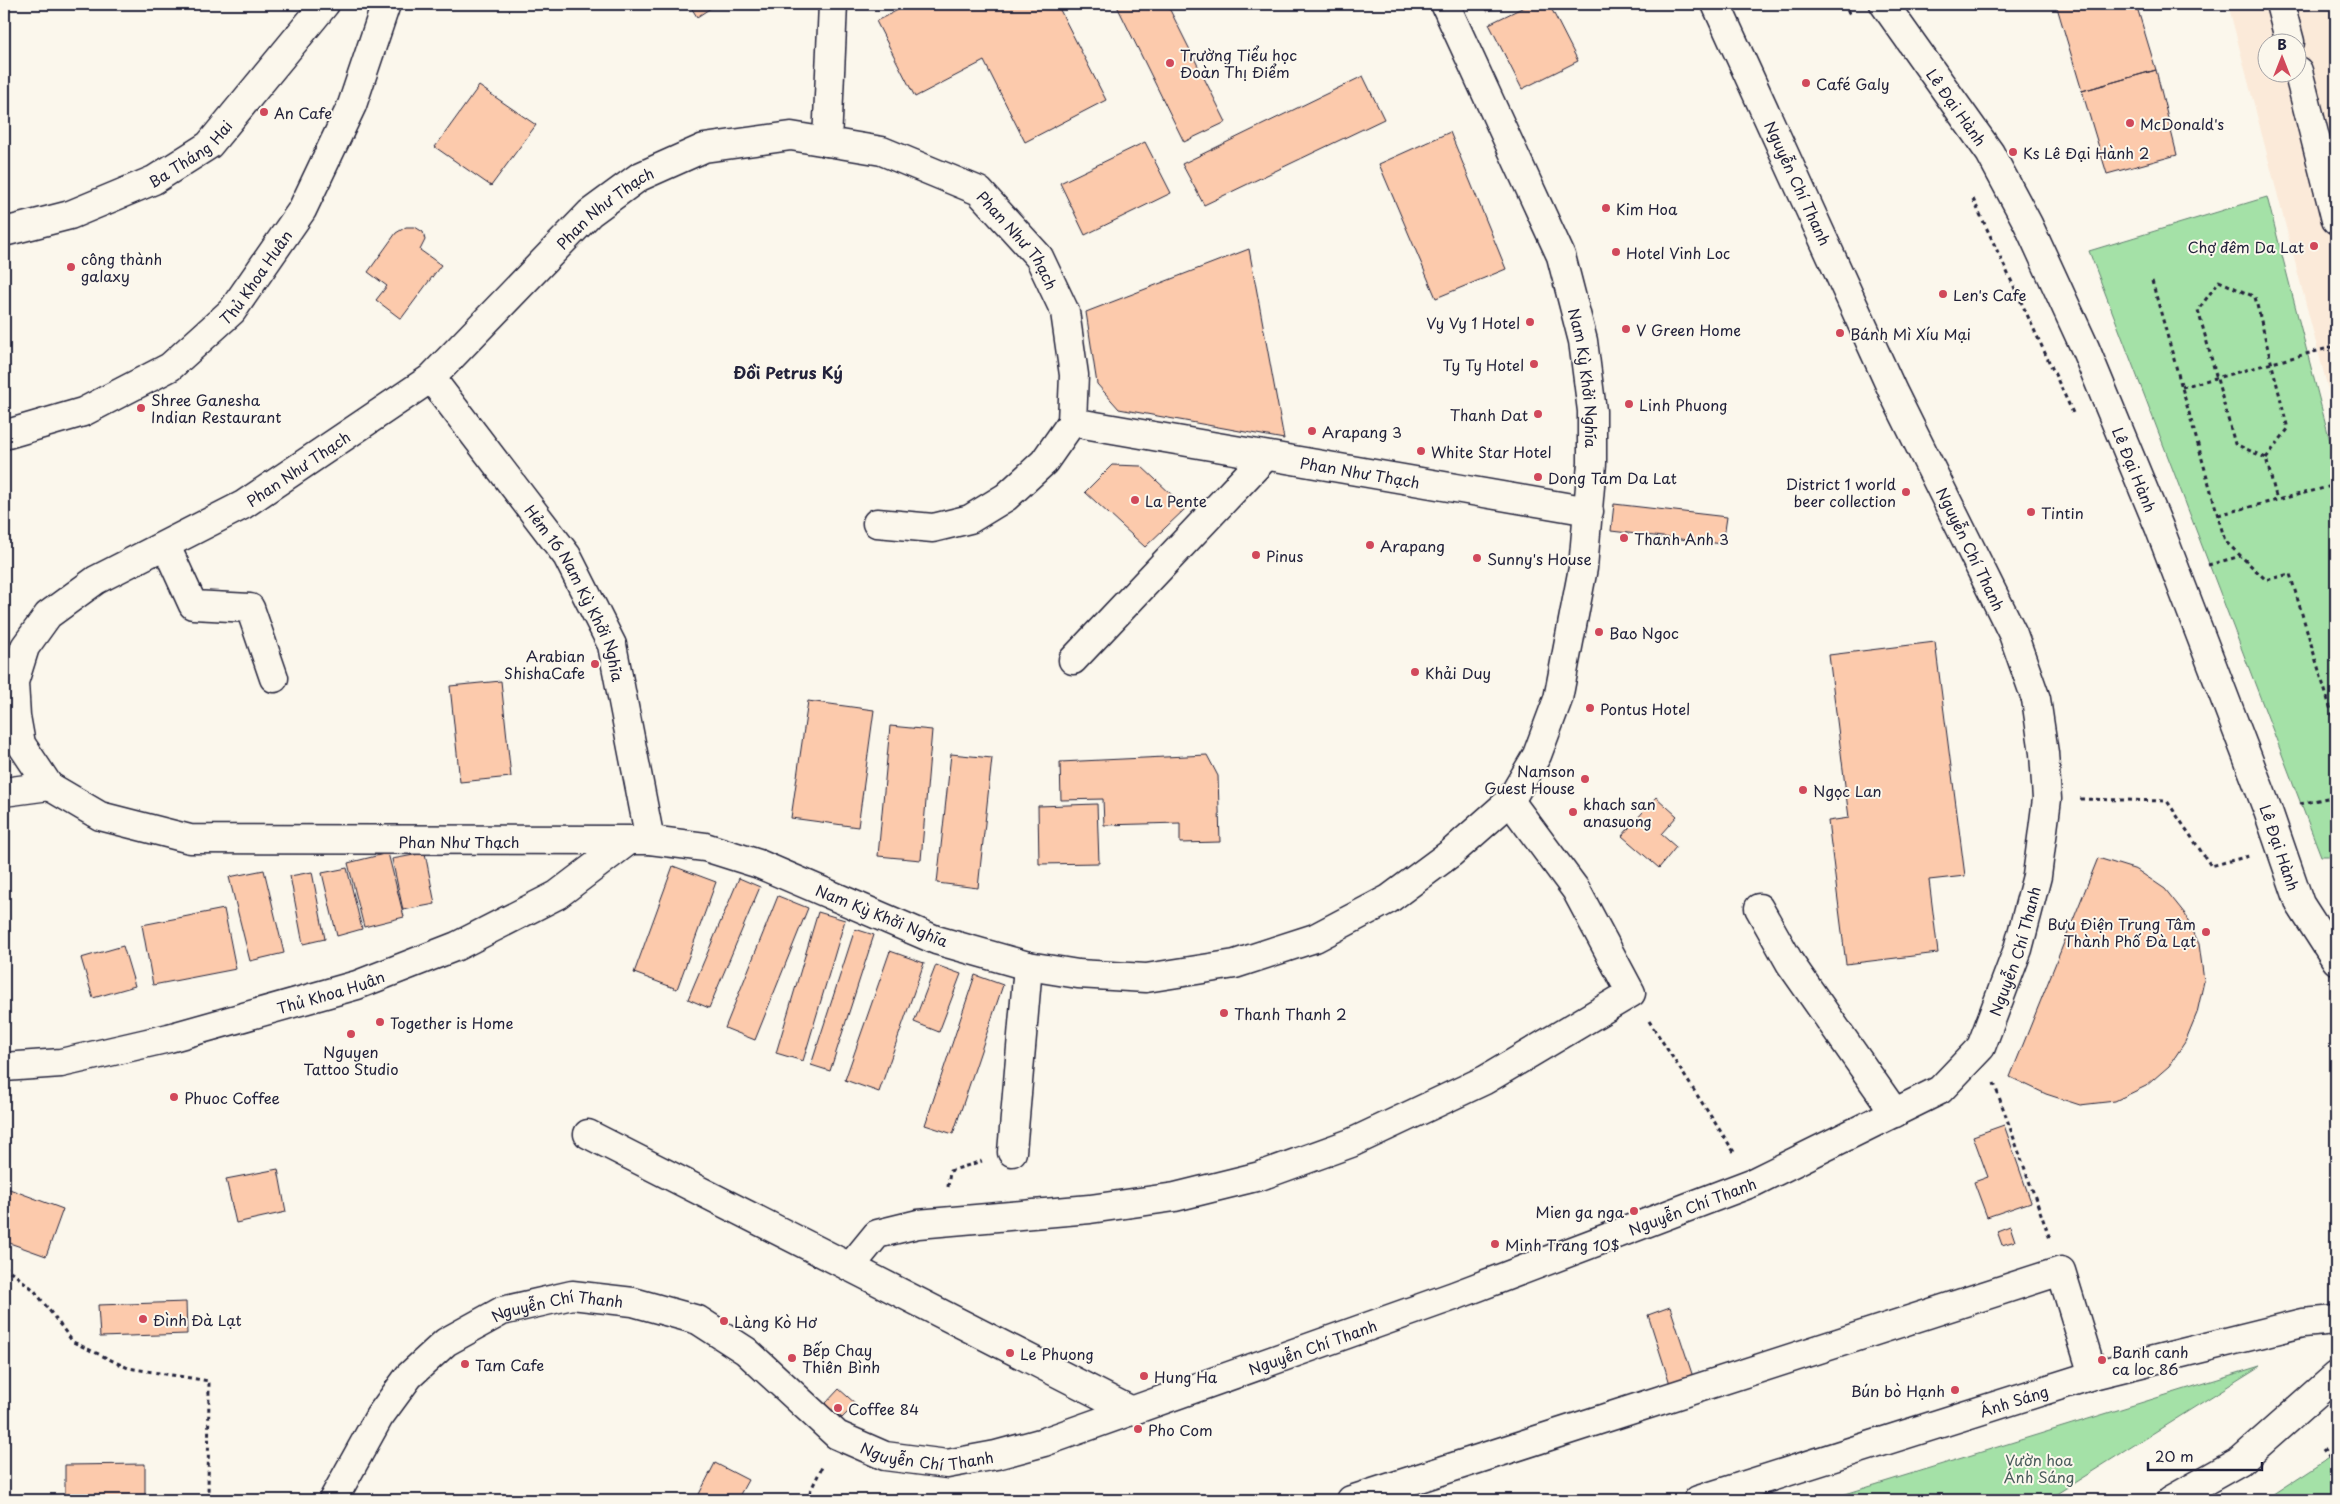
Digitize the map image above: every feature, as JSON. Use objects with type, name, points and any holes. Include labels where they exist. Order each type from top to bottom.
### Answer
[{"type":"street","name":"Ba Tháng Hai","points":[[4,232],[70,215],[154,180],[209,145],[325,4]]},
{"type":"street","name":"Thủ Khoa Huân","points":[[4,435],[83,412],[170,367],[232,311],[302,210],[352,105],[386,4]]},
{"type":"street","points":[[827,142],[833,4]]},
{"type":"street","name":"Nam Kỳ Khởi Nghĩa","points":[[639,841],[705,847],[759,864],[936,940],[1028,966],[1078,974],[1146,978],[1235,964],[1315,938],[1389,898],[1451,853],[1510,801],[1537,755],[1558,699],[1583,568],[1592,463],[1592,410],[1583,341],[1561,256],[1445,4]]},
{"type":"street","name":"Nguyễn Chí Thanh","points":[[333,1500],[389,1403],[409,1376],[446,1342],[502,1311],[572,1295],[633,1302],[698,1320],[746,1351],[837,1435],[885,1456],[947,1464],[996,1455],[1044,1442],[1454,1296],[1754,1182],[1940,1090],[1981,1047],[2018,949],[2037,876],[2047,799],[2044,753],[2036,699],[2013,634],[1893,392],[1716,4]]},
{"type":"street","name":"Lê Đại Hành","points":[[1884,4],[1990,153],[2028,224],[2085,348],[2155,518],[2281,848],[2300,904],[2336,960]]},
{"type":"street","points":[[2280,4],[2287,32]]},
{"type":"street","points":[[2301,82],[2336,220]]},
{"type":"street","name":"Phan Như Thạch","points":[[639,841],[190,840],[100,816],[49,786],[21,744],[16,716],[14,682],[25,647],[48,615],[96,580],[166,546],[243,505],[431,378],[590,213],[639,177],[704,148],[791,136],[882,151],[979,191],[1039,257],[1065,312],[1074,375],[1072,422],[1588,511]]},
{"type":"street","name":"Hẻm 16 Nam Kỳ Khởi Nghĩa","points":[[431,378],[567,556],[612,645],[639,841]]},
{"type":"street","points":[[877,523],[933,528],[970,519],[1006,497],[1044,462],[1072,422]]},
{"type":"street","points":[[1074,660],[1266,456]]},
{"type":"street","points":[[166,546],[193,605],[250,608],[274,678]]},
{"type":"street","points":[[4,792],[49,786]]},
{"type":"street","points":[[850,1267],[877,1234],[918,1224],[1090,1209],[1176,1197],[1260,1176],[1351,1143],[1485,1080],[1631,993],[1576,890],[1510,801]]},
{"type":"street","name":"Thủ Khoa Huân","points":[[4,1067],[61,1063],[142,1044],[357,984],[457,946],[557,895],[639,841]]},
{"type":"street","points":[[1759,908],[1790,962],[1895,1113]]},
{"type":"street","points":[[1012,1152],[1028,966]]},
{"type":"street","points":[[588,1134],[1132,1411]]},
{"type":"street","points":[[1351,1500],[2061,1271],[2092,1374]]},
{"type":"street","name":"Ánh Sáng","points":[[1698,1500],[2092,1374],[2303,1323],[2336,1320]]},
{"type":"street","points":[[2171,1500],[2240,1461],[2336,1376]]},
{"type":"path","points":[[1842,4],[1854,20]]},
{"type":"path","points":[[1971,193],[2076,420]]},
{"type":"path","points":[[2152,281],[2226,541],[2266,580],[2290,574],[2336,727]]},
{"type":"path","points":[[2219,281],[2255,297],[2288,429],[2266,458],[2235,444],[2198,310],[2219,281]]},
{"type":"path","points":[[2182,387],[2336,346]]},
{"type":"path","points":[[2266,458],[2277,500]]},
{"type":"path","points":[[2218,515],[2336,485]]},
{"type":"path","points":[[2047,799],[2167,800],[2211,866],[2281,848]]},
{"type":"path","points":[[1631,993],[1754,1182]]},
{"type":"path","points":[[1981,1047],[2061,1271]]},
{"type":"path","points":[[942,1222],[950,1171],[1012,1152]]},
{"type":"path","points":[[4,1266],[34,1290],[73,1342],[128,1368],[209,1381],[208,1500]]},
{"type":"path","points":[[2323,1449],[2336,1467]]},
{"type":"shaded area","name":"Chợ đêm Da Lat","points":[[2228,4],[2336,4],[2336,420]]},
{"type":"green space","points":[[2267,197],[2336,464],[2336,856],[2321,856],[2089,251]]},
{"type":"green space","name":"Vườn hoa Ánh Sáng","points":[[2260,1366],[2047,1500],[1826,1500]]},
{"type":"green space","points":[[2336,1453],[2336,1500],[2264,1500]]},
{"type":"building","points":[[689,4],[717,4],[697,17]]},
{"type":"building","points":[[910,4],[1057,4],[1106,100],[1025,142],[984,61],[915,97],[876,21]]},
{"type":"building","name":"Trường Tiểu học Đoàn Thị Điểm","points":[[1116,4],[1167,4],[1226,122],[1184,142]]},
{"type":"building","points":[[1483,4],[1502,4],[1487,11]]},
{"type":"building","points":[[1530,4],[1549,4],[1578,61],[1522,89],[1489,24]]},
{"type":"building","points":[[2056,4],[2136,4],[2156,70],[2082,91]]},
{"type":"building","name":"McDonald's","points":[[2156,70],[2177,155],[2107,174],[2082,91]]},
{"type":"building","points":[[1363,76],[1384,119],[1204,205],[1182,164]]},
{"type":"building","points":[[479,86],[536,125],[491,186],[435,147]]},
{"type":"building","points":[[1450,132],[1506,269],[1436,298],[1379,164]]},
{"type":"building","points":[[1145,142],[1171,193],[1085,235],[1060,183]]},
{"type":"building","points":[[406,227],[415,227],[423,232],[425,240],[420,250],[441,265],[401,319],[376,300],[387,286],[368,272],[396,233]]},
{"type":"building","points":[[1249,249],[1284,439],[1119,409],[1097,384],[1086,312]]},
{"type":"building","name":"La Pente","points":[[1112,465],[1141,466],[1186,508],[1145,547],[1085,492]]},
{"type":"building","points":[[1614,504],[1727,517],[1723,544],[1611,531]]},
{"type":"building","points":[[1935,642],[1965,876],[1929,880],[1938,953],[1846,964],[1828,821],[1849,818],[1829,655]]},
{"type":"building","points":[[501,681],[511,777],[460,782],[450,686]]},
{"type":"building","points":[[808,701],[874,710],[858,827],[791,818]]},
{"type":"building","points":[[890,726],[932,730],[921,860],[878,856]]},
{"type":"building","points":[[951,754],[992,758],[978,888],[937,883]]},
{"type":"building","points":[[1207,755],[1218,776],[1220,842],[1180,843],[1180,823],[1104,825],[1103,799],[1061,800],[1060,762]]},
{"type":"building","points":[[1656,797],[1677,816],[1661,834],[1676,847],[1659,868],[1622,836]]},
{"type":"building","points":[[1097,804],[1099,863],[1039,864],[1038,806]]},
{"type":"building","points":[[388,853],[404,917],[364,927],[348,863]]},
{"type":"building","points":[[425,853],[435,904],[403,910],[392,859]]},
{"type":"building","points":[[2098,858],[2137,870],[2165,889],[2185,914],[2199,944],[2204,981],[2197,1013],[2185,1042],[2169,1066],[2146,1086],[2115,1101],[2080,1105],[2046,1094],[2010,1077]]},
{"type":"building","points":[[673,866],[716,882],[677,989],[634,973]]},
{"type":"building","points":[[347,868],[362,929],[337,936],[322,873]]},
{"type":"building","points":[[264,870],[284,953],[250,961],[229,877]]},
{"type":"building","points":[[312,872],[325,939],[303,944],[290,876]]},
{"type":"building","points":[[739,878],[760,887],[709,1008],[688,999]]},
{"type":"building","points":[[778,896],[808,908],[755,1040],[725,1028]]},
{"type":"building","points":[[224,909],[236,969],[153,985],[142,925]]},
{"type":"building","points":[[818,912],[845,920],[803,1061],[776,1053]]},
{"type":"building","points":[[855,929],[874,935],[830,1071],[811,1065]]},
{"type":"building","points":[[123,946],[135,986],[93,998],[81,958]]},
{"type":"building","points":[[890,951],[924,963],[879,1092],[845,1080]]},
{"type":"building","points":[[936,965],[961,974],[939,1032],[914,1022]]},
{"type":"building","points":[[975,975],[1003,985],[953,1134],[925,1125]]},
{"type":"building","points":[[2004,1125],[2031,1202],[1987,1217],[1974,1182],[1988,1177],[1973,1136]]},
{"type":"building","points":[[278,1169],[286,1212],[236,1223],[226,1179]]},
{"type":"building","points":[[4,1187],[63,1209],[46,1256],[4,1241]]},
{"type":"building","points":[[2010,1226],[2015,1241],[2002,1245],[1997,1231]]},
{"type":"building","name":"Đình Đà Lạt","points":[[186,1302],[187,1334],[100,1337],[98,1305]]},
{"type":"building","points":[[1670,1307],[1694,1380],[1671,1387],[1648,1315]]},
{"type":"building","points":[[839,1389],[856,1404],[842,1418],[825,1404]]},
{"type":"building","points":[[715,1463],[748,1480],[737,1500],[696,1500]]},
{"type":"building","points":[[145,1464],[145,1500],[65,1500],[65,1465]]},
{"type":"place","name":"Trường Tiểu học Đoàn Thị Điểm","points":[[1170,63]]},
{"type":"place","name":"Café Galy","points":[[1806,83]]},
{"type":"place","name":"An Cafe","points":[[264,112]]},
{"type":"place","name":"McDonald's","points":[[2130,123]]},
{"type":"place","name":"Ks Lê Đại Hành 2","points":[[2013,152]]},
{"type":"place","name":"Kim Hoa","points":[[1606,208]]},
{"type":"place","name":"Chợ đêm Da Lat","points":[[2314,246]]},
{"type":"place","name":"Hotel Vinh Loc","points":[[1616,252]]},
{"type":"place","name":"công thành galaxy","points":[[71,267]]},
{"type":"place","name":"Len's Cafe","points":[[1943,294]]},
{"type":"place","name":"Vy Vy 1 Hotel","points":[[1530,322]]},
{"type":"place","name":"V Green Home","points":[[1626,329]]},
{"type":"place","name":"Bánh Mì Xíu Mại","points":[[1840,333]]},
{"type":"place","name":"Ty Ty Hotel","points":[[1534,364]]},
{"type":"place","name":"Linh Phuong","points":[[1629,404]]},
{"type":"place","name":"Shree Ganesha Indian Restaurant","points":[[141,408]]},
{"type":"place","name":"Thanh Dat","points":[[1538,414]]},
{"type":"place","name":"Arapang 3","points":[[1312,431]]},
{"type":"place","name":"White Star Hotel","points":[[1421,451]]},
{"type":"place","name":"Dong Tam Da Lat","points":[[1538,477]]},
{"type":"place","name":"District 1 world beer collection","points":[[1906,492]]},
{"type":"place","name":"La Pente","points":[[1135,500]]},
{"type":"place","name":"Tintin","points":[[2031,512]]},
{"type":"place","name":"Thanh Anh 3","points":[[1624,538]]},
{"type":"place","name":"Arapang","points":[[1370,545]]},
{"type":"place","name":"Pinus","points":[[1256,555]]},
{"type":"place","name":"Sunny's House","points":[[1477,558]]},
{"type":"place","name":"Bao Ngoc","points":[[1599,632]]},
{"type":"place","name":"Arabian ShishaCafe","points":[[595,664]]},
{"type":"place","name":"Khải Duy","points":[[1415,672]]},
{"type":"place","name":"Pontus Hotel","points":[[1590,708]]},
{"type":"place","name":"Namson Guest House","points":[[1585,779]]},
{"type":"place","name":"Ngọc Lan","points":[[1803,790]]},
{"type":"place","name":"khach san anasuong","points":[[1573,812]]},
{"type":"place","name":"Bưu Điện Trung Tâm Thành Phố Đà Lạt","points":[[2206,932]]},
{"type":"place","name":"Thanh Thanh 2","points":[[1224,1013]]},
{"type":"place","name":"Together is Home","points":[[380,1022]]},
{"type":"place","name":"Nguyen Tattoo Studio","points":[[351,1034]]},
{"type":"place","name":"Phuoc Coffee","points":[[174,1097]]},
{"type":"place","name":"Mien ga nga","points":[[1634,1211]]},
{"type":"place","name":"Minh Trang 10$","points":[[1495,1244]]},
{"type":"place","name":"Đình Đà Lạt","points":[[143,1319]]},
{"type":"place","name":"Làng Kò Hơ","points":[[724,1321]]},
{"type":"place","name":"Le Phuong","points":[[1010,1353]]},
{"type":"place","name":"Bếp Chay Thiên Bình","points":[[792,1358]]},
{"type":"place","name":"Banh canh ca loc 86","points":[[2102,1360]]},
{"type":"place","name":"Tam Cafe","points":[[465,1364]]},
{"type":"place","name":"Hung Ha","points":[[1144,1376]]},
{"type":"place","name":"Bún bò Hạnh","points":[[1955,1390]]},
{"type":"place","name":"Coffee 84","points":[[838,1408]]},
{"type":"place","name":"Pho Com","points":[[1138,1429]]},
{"type":"district","name":"Đồi Petrus Ký","points":[[788,372]]}]
